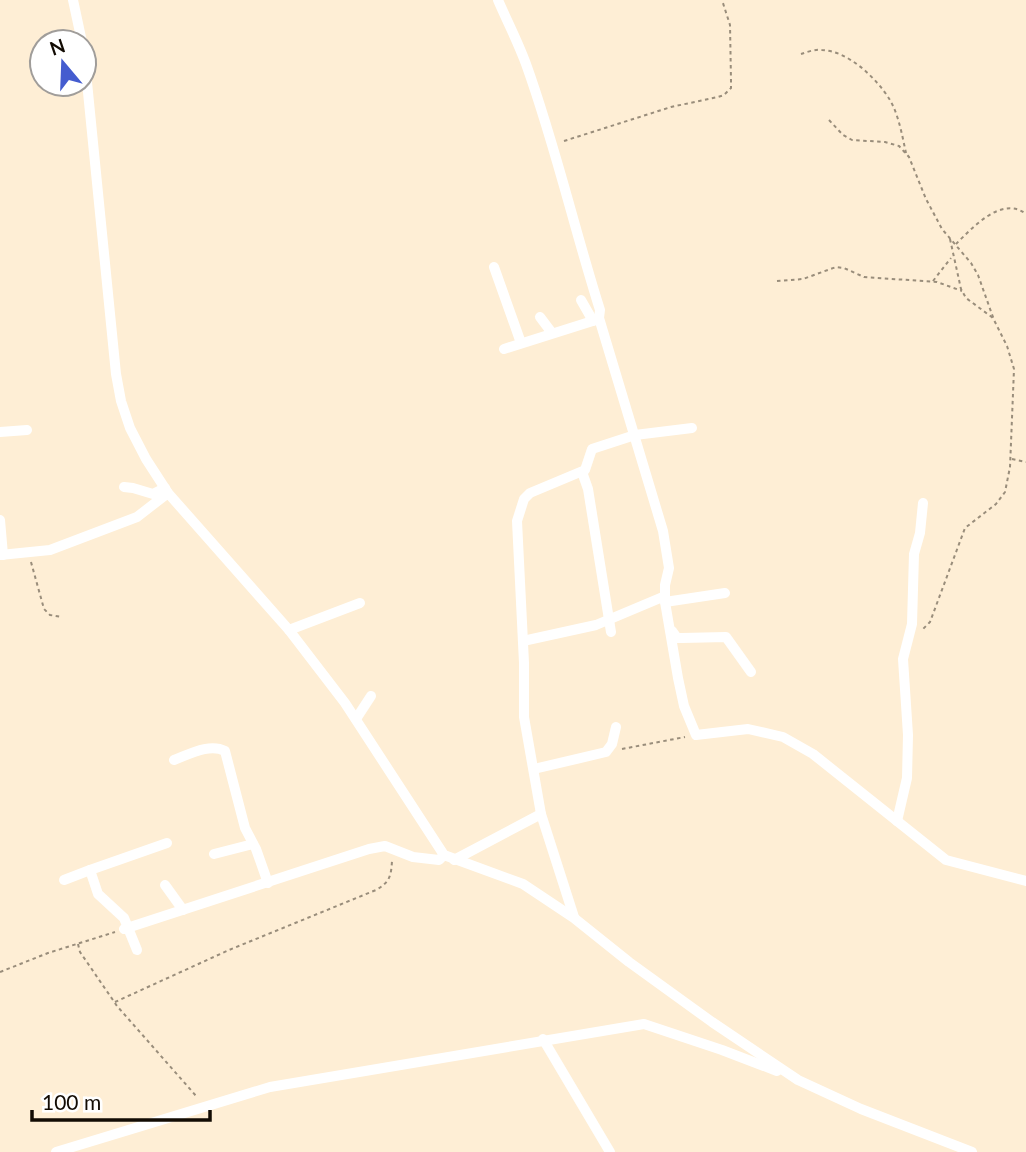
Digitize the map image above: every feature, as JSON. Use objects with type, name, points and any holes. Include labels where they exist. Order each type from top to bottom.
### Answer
[{"type":"street","points":[[73,0],[79,28]]},
{"type":"street","points":[[498,0],[525,60],[553,144],[574,228],[600,310],[596,320]]},
{"type":"street","points":[[89,98],[121,401],[130,428],[166,490],[289,630],[356,719],[449,858],[523,884],[797,1080]]},
{"type":"street","points":[[494,267],[521,343]]},
{"type":"street","points":[[581,300],[596,320],[635,435],[663,531],[670,568],[665,599],[684,706],[696,734],[748,729],[783,737],[813,754],[946,860],[1026,881]]},
{"type":"street","points":[[540,317],[552,333]]},
{"type":"street","points":[[505,349],[596,320]]},
{"type":"street","points":[[574,918],[541,814],[524,717],[517,520],[524,499],[530,492],[582,471],[592,449],[635,435],[692,428]]},
{"type":"street","points":[[0,432],[27,430]]},
{"type":"street","points":[[582,471],[588,489],[611,632]]},
{"type":"street","points":[[124,487],[153,494],[166,490]]},
{"type":"street","points":[[0,520],[1,555],[29,554],[50,550],[137,517],[166,490]]},
{"type":"street","points":[[897,821],[907,778],[908,735],[902,659],[912,624],[914,554],[920,533],[923,503]]},
{"type":"street","points":[[523,641],[609,620],[665,599],[725,593]]},
{"type":"street","points":[[289,630],[360,603]]},
{"type":"street","points":[[670,627],[677,638],[726,636],[751,672]]},
{"type":"street","points":[[356,719],[371,696]]},
{"type":"street","points":[[534,769],[598,754],[610,748],[616,727]]},
{"type":"street","points":[[174,760],[200,750],[219,748],[225,751],[245,828],[268,883]]},
{"type":"street","points":[[127,929],[369,849],[385,846],[413,857],[439,860],[449,858],[541,814]]},
{"type":"street","points":[[64,880],[167,843]]},
{"type":"street","points":[[214,854],[253,844]]},
{"type":"street","points":[[90,870],[99,894],[124,918],[137,950]]},
{"type":"street","points":[[165,885],[183,910]]},
{"type":"street","points":[[56,1152],[270,1087],[644,1024],[722,1050],[968,1152]]},
{"type":"street","points":[[543,1039],[610,1152]]},
{"type":"path","points":[[553,144],[671,107],[724,95],[731,88],[730,25],[722,0]]},
{"type":"path","points":[[801,54],[822,50],[844,57],[868,74],[891,101],[906,154],[926,199],[950,238],[971,262],[978,275],[1014,369],[1011,459],[1005,492],[996,504],[965,528],[930,622],[906,643]]},
{"type":"path","points":[[829,120],[843,135],[852,140],[885,142],[899,146],[906,154]]},
{"type":"path","points":[[956,244],[977,224],[996,212],[1012,208],[1020,209],[1026,214]]},
{"type":"path","points":[[950,238],[957,279],[962,291],[966,298],[993,318]]},
{"type":"path","points":[[933,282],[953,256]]},
{"type":"path","points":[[777,281],[803,279],[836,267],[864,277],[933,282],[962,291]]},
{"type":"path","points":[[1011,459],[1026,462]]},
{"type":"path","points":[[29,554],[44,608],[50,615],[62,617]]},
{"type":"path","points":[[610,748],[623,749],[696,734]]},
{"type":"path","points":[[115,1002],[229,950],[387,884],[391,877],[394,849]]},
{"type":"path","points":[[0,972],[127,929]]},
{"type":"path","points":[[78,944],[80,952],[115,1002],[205,1107]]}]
